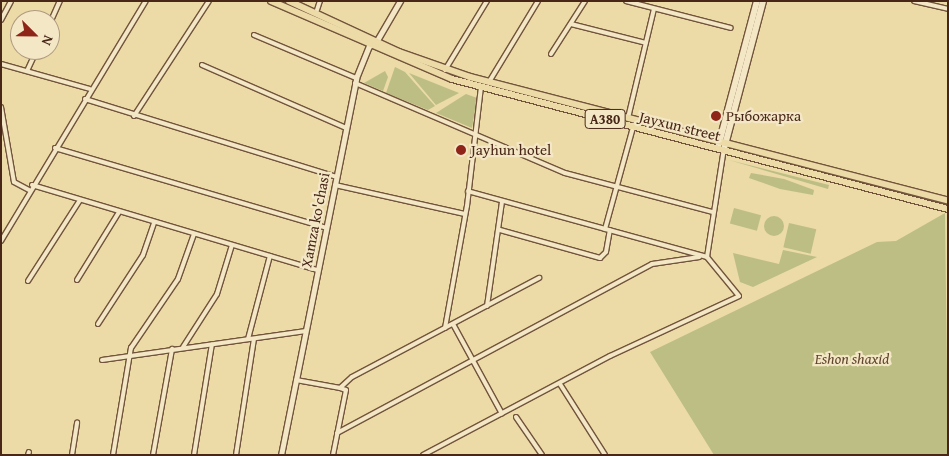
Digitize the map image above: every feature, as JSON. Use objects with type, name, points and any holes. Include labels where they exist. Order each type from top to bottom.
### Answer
[{"type":"highway","name":"Jayxun street","points":[[271,1],[369,46],[481,87],[633,127],[721,149],[789,163],[946,204]]},
{"type":"highway","name":"Jayxun street","points":[[289,1],[376,42],[445,70],[723,141],[789,163]]},
{"type":"main road","points":[[750,42],[757,1]]},
{"type":"main road","points":[[721,149],[763,1]]},
{"type":"street","points":[[1,20],[11,1]]},
{"type":"street","points":[[1,241],[29,190],[90,89],[146,1]]},
{"type":"street","points":[[134,116],[209,1]]},
{"type":"street","points":[[316,14],[320,1]]},
{"type":"street","points":[[369,46],[376,42],[400,1]]},
{"type":"street","points":[[445,70],[487,1]]},
{"type":"street","points":[[489,82],[538,1]]},
{"type":"street","points":[[551,54],[585,1]]},
{"type":"street","points":[[626,1],[732,28]]},
{"type":"street","points":[[914,1],[948,9]]},
{"type":"street","points":[[628,118],[654,8]]},
{"type":"street","points":[[570,24],[646,43]]},
{"type":"street","points":[[254,35],[565,173],[713,212]]},
{"type":"street","name":"Xamza ko'chasi","points":[[281,455],[355,81],[369,46]]},
{"type":"street","points":[[27,71],[32,60]]},
{"type":"street","points":[[1,64],[90,89]]},
{"type":"street","points":[[202,65],[346,128]]},
{"type":"street","points":[[445,328],[465,214],[481,87]]},
{"type":"street","points":[[84,99],[134,116],[337,177]]},
{"type":"street","points":[[1,107],[14,182],[29,190]]},
{"type":"street","points":[[605,229],[633,127]]},
{"type":"street","points":[[55,148],[326,228]]},
{"type":"street","points":[[423,455],[610,356],[739,296],[707,257],[721,149]]},
{"type":"street","points":[[32,185],[154,223],[318,270]]},
{"type":"street","points":[[335,186],[465,214]]},
{"type":"street","points":[[468,191],[700,257]]},
{"type":"street","points":[[28,281],[80,200]]},
{"type":"street","points":[[487,306],[500,230],[502,202]]},
{"type":"street","points":[[77,280],[119,212]]},
{"type":"street","points":[[98,324],[142,256],[154,223]]},
{"type":"street","points":[[500,230],[600,258],[606,252],[610,230]]},
{"type":"street","points":[[113,455],[130,355],[178,279],[194,234]]},
{"type":"street","points":[[183,347],[217,294],[232,245]]},
{"type":"street","points":[[248,339],[270,256]]},
{"type":"street","points":[[338,433],[474,363],[652,264],[707,257]]},
{"type":"street","points":[[340,388],[352,377],[539,278]]},
{"type":"street","points":[[452,324],[502,414]]},
{"type":"street","points":[[102,360],[306,331]]},
{"type":"street","points":[[236,455],[254,339]]},
{"type":"street","points":[[194,455],[212,344]]},
{"type":"street","points":[[153,455],[172,349]]},
{"type":"street","points":[[296,380],[346,390],[333,455]]},
{"type":"street","points":[[560,384],[605,455]]},
{"type":"street","points":[[516,417],[542,455]]},
{"type":"street","points":[[72,455],[77,422]]},
{"type":"green space","points":[[395,67],[405,72],[435,106],[428,110],[386,93]]},
{"type":"green space","points":[[385,71],[388,77],[383,91],[364,83]]},
{"type":"green space","points":[[409,73],[459,93],[436,105]]},
{"type":"green space","points":[[466,94],[477,98],[472,128],[436,113]]},
{"type":"green space","points":[[729,160],[829,185],[828,189]]},
{"type":"green space","points":[[751,173],[784,179],[814,190],[813,195],[780,189],[749,178]]},
{"type":"green space","points":[[734,208],[761,215],[757,231],[730,223]]},
{"type":"green space","name":"Eshon shaxid","points":[[945,213],[948,455],[714,455],[650,352],[877,242],[896,241]]},
{"type":"green space","points":[[774,216],[781,219],[784,226],[781,233],[774,236],[767,233],[764,226],[767,219]]},
{"type":"green space","points":[[789,223],[816,229],[811,254],[783,247]]},
{"type":"green space","points":[[783,250],[817,257],[753,287],[740,282],[733,253],[779,264]]},
{"type":"place","name":"Рыбожарка","points":[[716,116]]},
{"type":"place","name":"Jayhun hotel","points":[[461,150]]}]
